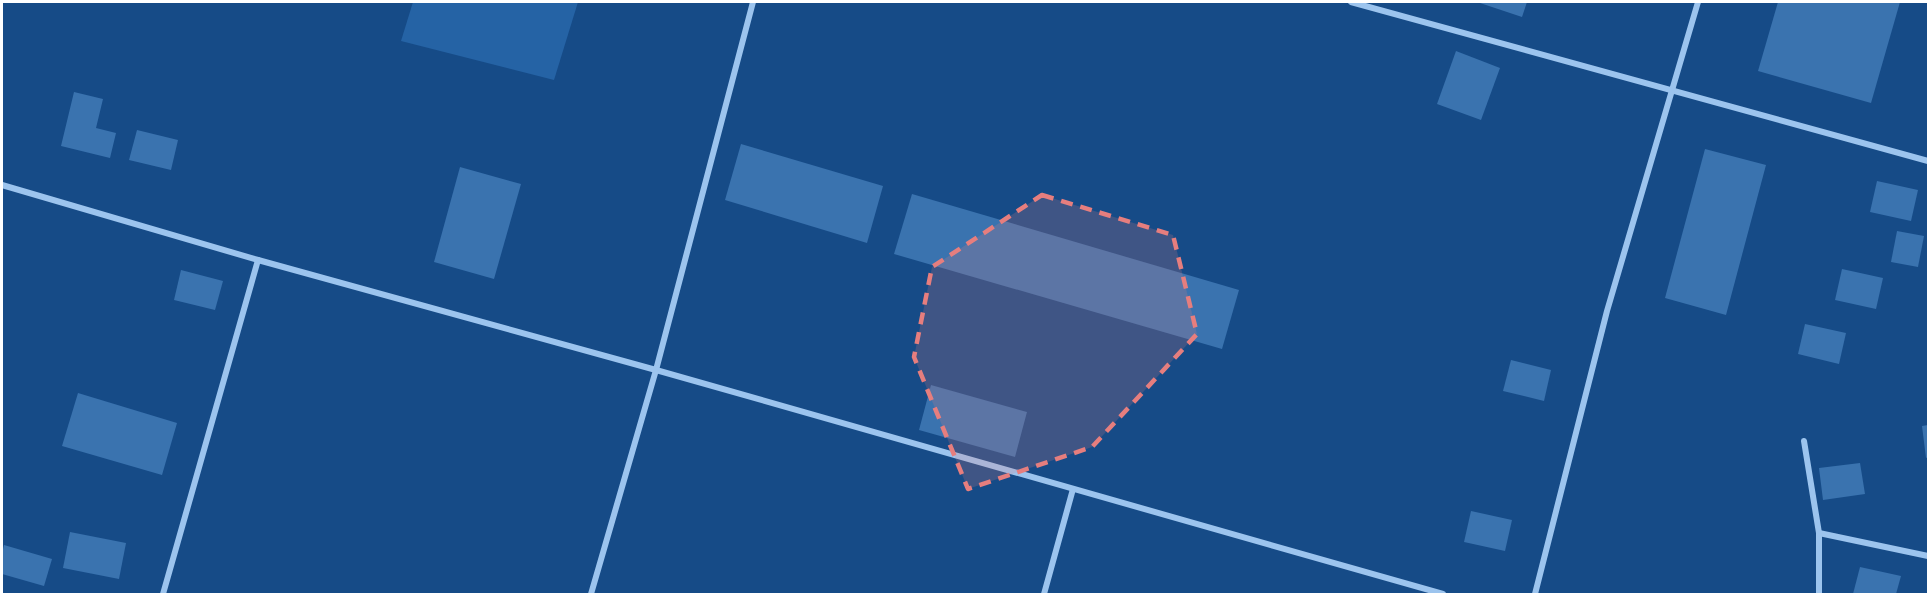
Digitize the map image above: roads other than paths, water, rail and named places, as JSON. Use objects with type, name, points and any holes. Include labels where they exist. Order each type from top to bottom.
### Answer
[{"type":"street","points":[[591,594],[656,370],[753,2]]},
{"type":"street","points":[[1351,2],[1671,92],[1929,161]]},
{"type":"street","points":[[1535,594],[1607,311],[1698,2]]},
{"type":"street","points":[[2,185],[258,260],[656,370],[1443,594]]},
{"type":"street","points":[[163,594],[258,260]]},
{"type":"street","points":[[1804,441],[1819,533],[1819,594]]},
{"type":"street","points":[[1044,594],[1073,489]]},
{"type":"street","points":[[1819,533],[1929,556]]}]
